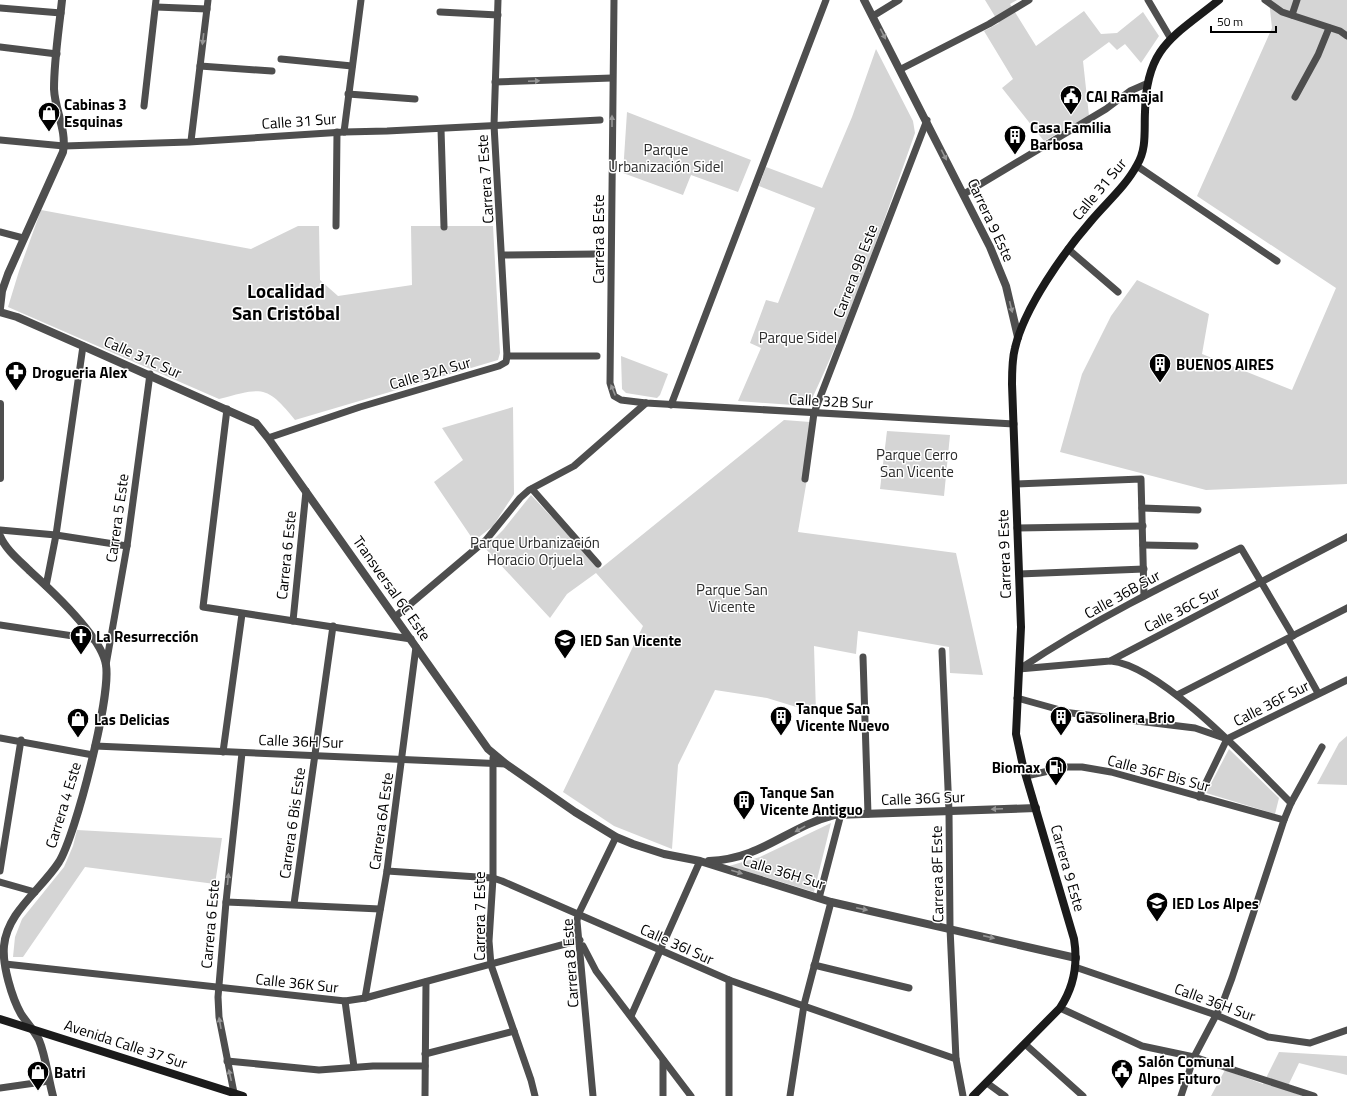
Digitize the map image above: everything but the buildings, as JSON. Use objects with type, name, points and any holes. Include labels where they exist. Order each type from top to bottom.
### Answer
[{"type":"main road","name":"Calle 31 Sur","points":[[1018,337],[1040,291],[1068,249],[1137,166],[1144,146],[1146,84],[1154,60],[1171,39],[1219,0]]},
{"type":"main road","name":"Carrera 9 Este","points":[[973,1096],[1060,1008],[1069,991],[1076,958],[1074,939],[1026,776],[1016,734],[1021,627],[1012,369],[1018,337]]},
{"type":"main road","name":"Avenida Calle 37 Sur","points":[[0,1019],[234,1095],[243,1096]]},
{"type":"street","points":[[0,308],[5,283],[23,238],[59,162],[64,146],[63,131],[55,98],[62,0]]},
{"type":"street","points":[[192,142],[208,0]]},
{"type":"street","points":[[336,226],[340,132],[348,94],[361,0]]},
{"type":"street","name":"Carrera 7 Este","points":[[498,0],[494,126],[508,356]]},
{"type":"street","name":"Carrera 8 Este","points":[[614,0],[610,383],[612,393],[617,398],[646,403]]},
{"type":"street","points":[[671,405],[826,0]]},
{"type":"street","name":"Carrera 9 Este","points":[[864,0],[901,69],[990,247],[1003,278],[1018,337]]},
{"type":"street","points":[[873,16],[899,0]]},
{"type":"street","points":[[901,69],[989,24],[1029,0]]},
{"type":"street","points":[[1148,0],[1171,39]]},
{"type":"street","points":[[1264,0],[1282,12],[1329,28],[1347,36]]},
{"type":"street","points":[[1292,15],[1297,0]]},
{"type":"street","points":[[144,106],[156,3],[207,9]]},
{"type":"street","points":[[0,8],[61,14]]},
{"type":"street","points":[[440,12],[498,14]]},
{"type":"street","points":[[1295,97],[1318,55],[1329,28]]},
{"type":"street","points":[[0,47],[57,54]]},
{"type":"street","points":[[281,59],[352,66]]},
{"type":"street","points":[[200,66],[272,71]]},
{"type":"street","points":[[495,82],[612,78]]},
{"type":"street","points":[[964,194],[1106,109],[1130,91],[1146,84]]},
{"type":"street","points":[[348,94],[415,100]]},
{"type":"street","name":"Calle 31 Sur","points":[[0,140],[64,146],[192,142],[340,132],[441,129],[600,120]]},
{"type":"street","name":"Carrera 9B Este","points":[[805,479],[814,413],[927,120]]},
{"type":"street","points":[[441,129],[444,226]]},
{"type":"street","points":[[1137,166],[1277,260]]},
{"type":"street","points":[[0,232],[23,238]]},
{"type":"street","points":[[1068,249],[1118,292]]},
{"type":"street","points":[[502,254],[598,254]]},
{"type":"street","name":"Calle 31C Sur","points":[[0,312],[17,317],[227,409],[256,423],[268,438]]},
{"type":"street","points":[[46,586],[56,536],[83,346]]},
{"type":"street","points":[[508,356],[597,356]]},
{"type":"street","name":"Calle 32A Sur","points":[[268,438],[360,407],[499,366],[506,362],[508,356]]},
{"type":"street","name":"Carrera 5 Este","points":[[106,665],[127,546],[150,374]]},
{"type":"street","points":[[395,617],[486,540],[520,498],[532,489],[584,458],[646,403]]},
{"type":"street","name":"Calle 32B Sur","points":[[646,403],[1014,424]]},
{"type":"street","points":[[0,404],[0,478]]},
{"type":"street","points":[[227,409],[203,607],[411,639]]},
{"type":"street","name":"Transversal 6C Este","points":[[268,438],[411,639],[493,758]]},
{"type":"street","points":[[1016,484],[1141,479],[1144,596]]},
{"type":"street","points":[[532,489],[598,564]]},
{"type":"street","name":"Carrera 6 Este","points":[[293,621],[306,492]]},
{"type":"street","points":[[1142,508],[1198,510]]},
{"type":"street","points":[[1017,528],[1143,526]]},
{"type":"street","points":[[0,530],[127,546]]},
{"type":"street","name":"Carrera 4 Este","points":[[0,536],[2,541],[15,556],[78,619],[102,651],[106,665],[106,687],[94,751],[66,849],[53,871],[8,926],[3,948],[5,964],[18,1006],[33,1029],[39,1042],[53,1096]]},
{"type":"street","name":"Calle 36C Sur","points":[[1019,669],[1110,661],[1347,537]]},
{"type":"street","points":[[1143,545],[1195,546]]},
{"type":"street","name":"Calle 36B Sur","points":[[1019,669],[1043,653],[1144,596],[1241,548],[1261,582]]},
{"type":"street","points":[[1019,574],[1144,569]]},
{"type":"street","points":[[1261,582],[1318,693]]},
{"type":"street","points":[[1177,695],[1347,608]]},
{"type":"street","points":[[223,752],[242,614]]},
{"type":"street","points":[[0,625],[93,639]]},
{"type":"street","name":"Carrera 6 Bis Este","points":[[294,904],[333,626]]},
{"type":"street","name":"Carrera 6A Este","points":[[366,998],[387,871],[403,759],[416,647]]},
{"type":"street","name":"Carrera 8F Este","points":[[942,651],[949,811],[950,928],[956,1059],[963,1096]]},
{"type":"street","points":[[863,657],[868,814]]},
{"type":"street","points":[[1110,661],[1124,663],[1136,668],[1177,695],[1227,739],[1291,803]]},
{"type":"street","name":"Calle 36F Sur","points":[[1017,698],[1071,713],[1195,728],[1227,739],[1347,680]]},
{"type":"street","name":"Calle 36H Sur","points":[[0,738],[94,751],[223,752],[403,759],[493,758],[506,764],[575,812],[616,837],[664,854],[700,860],[831,902],[1076,958]]},
{"type":"street","points":[[1199,797],[1227,739]]},
{"type":"street","points":[[0,871],[21,740]]},
{"type":"street","points":[[1181,1096],[1194,1057],[1216,1016],[1232,978],[1284,820],[1291,803],[1322,747]]},
{"type":"street","name":"Carrera 6 Este","points":[[234,1095],[219,1017],[218,988],[242,753]]},
{"type":"street","name":"Carrera 7 Este","points":[[493,758],[493,878],[490,930],[491,965],[531,1080],[532,1096]]},
{"type":"street","name":"Calle 36F Bis Sur","points":[[1026,776],[1067,767],[1082,767],[1129,776],[1284,820]]},
{"type":"street","name":"Calle 36G Sur","points":[[700,860],[721,860],[752,853],[817,820],[841,814],[1036,808]]},
{"type":"street","points":[[819,898],[841,814]]},
{"type":"street","name":"Carrera 8 Este","points":[[593,1096],[578,915],[616,837]]},
{"type":"street","points":[[631,1016],[662,951],[700,860]]},
{"type":"street","name":"Calle 36I Sur","points":[[387,871],[493,878],[729,980],[956,1059]]},
{"type":"street","points":[[0,882],[36,892]]},
{"type":"street","points":[[226,902],[380,909]]},
{"type":"street","points":[[790,1096],[804,1005],[831,902]]},
{"type":"street","points":[[580,940],[596,971],[691,1096]]},
{"type":"street","name":"Calle 36K Sur","points":[[5,964],[345,1001],[366,998],[580,940]]},
{"type":"street","points":[[814,965],[909,988]]},
{"type":"street","name":"Calle 36H Sur","points":[[1075,967],[1216,1016],[1268,1037],[1310,1043],[1347,1030]]},
{"type":"street","points":[[729,980],[729,1096]]},
{"type":"street","points":[[425,1096],[426,982]]},
{"type":"street","points":[[345,1001],[354,1068]]},
{"type":"street","points":[[1060,1008],[1142,1046],[1194,1057],[1314,1096]]},
{"type":"street","points":[[425,1054],[514,1031]]},
{"type":"street","points":[[1025,1044],[1083,1096]]},
{"type":"street","points":[[663,1060],[663,1096]]},
{"type":"street","points":[[227,1061],[319,1070],[425,1066]]},
{"type":"street","points":[[0,1088],[49,1081]]},
{"type":"street","points":[[987,1082],[1005,1096]]},
{"type":"green space","points":[[985,0],[1017,0],[1010,4],[1036,46],[1084,11],[1101,34],[1117,33],[1143,12],[1159,36],[1141,63],[1125,44],[1117,50],[1109,42],[1083,61],[1089,116],[1044,141],[1002,88],[1013,79],[984,31],[999,23]]},
{"type":"green space","points":[[1269,0],[1347,0],[1347,484],[1206,490],[1060,452],[1082,374],[1111,316],[1137,280],[1209,314],[1202,354],[1292,390],[1336,288],[1197,196],[1272,28]]},
{"type":"green space","name":"Parque Sidel","points":[[876,49],[913,121],[915,133],[853,303],[810,403],[806,406],[738,401],[761,348],[750,343],[766,300],[778,303],[815,208],[759,186],[766,167],[822,188],[852,117]]},
{"type":"green space","name":"Parque Urbanización Sidel","points":[[627,112],[751,160],[738,192],[691,175],[683,195],[623,173]]},
{"type":"green space","points":[[41,210],[251,249],[298,226],[319,226],[320,280],[338,296],[412,285],[411,226],[493,226],[500,353],[498,360],[295,420],[277,400],[262,392],[254,391],[219,399],[8,307]]},
{"type":"green space","points":[[621,356],[668,374],[660,395],[657,398],[626,393],[622,389]]},
{"type":"green space","name":"Parque Urbanización Horacio Orjuela","points":[[513,407],[514,494],[493,526],[474,541],[434,482],[463,460],[442,428]]},
{"type":"green space","name":"Parque San Vicente","points":[[784,420],[810,422],[807,479],[798,532],[956,553],[983,675],[950,673],[949,647],[858,631],[856,654],[814,646],[816,713],[767,698],[715,690],[678,765],[672,849],[614,826],[563,792],[643,626],[596,573],[567,594],[550,618],[485,548],[503,530],[531,495],[600,569]]},
{"type":"green space","name":"Parque Cerro San Vicente","points":[[887,431],[950,435],[944,496],[880,489]]},
{"type":"green space","points":[[1347,736],[1347,785],[1317,784],[1339,743]]},
{"type":"green space","points":[[1229,749],[1279,798],[1275,814],[1206,793]]},
{"type":"green space","points":[[831,823],[814,892],[729,866],[760,857]]},
{"type":"green space","points":[[77,830],[222,838],[215,884],[85,867],[23,957],[13,957],[15,937],[22,919],[64,867],[73,846]]},
{"type":"green space","points":[[1279,1052],[1347,1056],[1347,1075],[1299,1063],[1286,1090],[1303,1096],[1211,1096],[1225,1070],[1263,1084]]},
{"type":"place","name":"CAI Ramajal","points":[[1071,116]]},
{"type":"place","name":"Cabinas 3 Esquinas","points":[[49,132]]},
{"type":"place","name":"Casa Familia Barbosa","points":[[1015,156]]},
{"type":"place","name":"BUENOS AIRES","points":[[1160,384]]},
{"type":"place","name":"Drogueria Alex","points":[[16,392]]},
{"type":"place","name":"La Resurrección","points":[[81,656]]},
{"type":"place","name":"IED San Vicente","points":[[565,660]]},
{"type":"place","name":"Tanque San Vicente Nuevo","points":[[781,736]]},
{"type":"place","name":"Gasolinera Brio","points":[[1061,736]]},
{"type":"place","name":"Las Delicias","points":[[78,738]]},
{"type":"place","name":"Biomax","points":[[1056,786]]},
{"type":"place","name":"Tanque San Vicente Antiguo","points":[[744,820]]},
{"type":"place","name":"IED Los Alpes","points":[[1157,922]]},
{"type":"place","name":"Salón Comunal Alpes Futuro","points":[[1122,1090]]},
{"type":"place","name":"Batri","points":[[38,1092]]},
{"type":"district","name":"Localidad San Cristóbal","points":[[286,301]]}]
